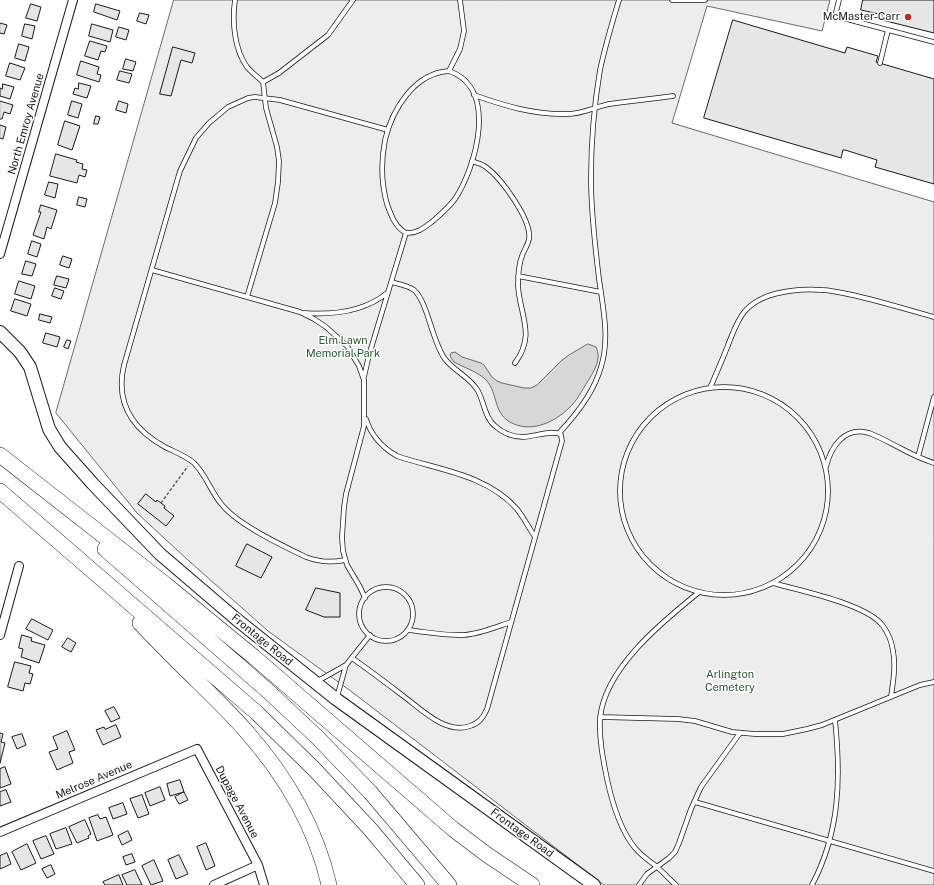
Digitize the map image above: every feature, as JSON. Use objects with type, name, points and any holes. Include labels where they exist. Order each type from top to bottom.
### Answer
[{"type":"highway","points":[[0,455],[165,584],[260,662],[453,829],[486,854],[532,885]]},
{"type":"highway","points":[[0,459],[268,691],[306,727],[370,792],[449,885]]},
{"type":"highway","points":[[0,491],[257,713],[315,770],[361,819],[417,885]]},
{"type":"highway","points":[[78,559],[247,732],[268,758],[302,811],[324,863],[329,885]]},
{"type":"street","name":"North Emroy Avenue","points":[[0,254],[73,0]]},
{"type":"street","name":"Frontage Road","points":[[0,332],[20,352],[30,367],[49,429],[60,447],[71,461],[160,554],[236,619],[336,699],[594,885]]},
{"type":"street","points":[[0,635],[20,566]]},
{"type":"street","name":"Melrose Avenue","points":[[0,832],[197,749]]},
{"type":"street","name":"Dupage Avenue","points":[[197,749],[258,865],[264,885]]},
{"type":"street","points":[[214,885],[258,865]]},
{"type":"lane","points":[[235,0],[235,30],[239,51],[248,67],[265,86],[264,97],[277,147],[278,161],[278,182],[275,203],[247,297]]},
{"type":"lane","points":[[263,82],[279,73],[328,35],[353,0]]},
{"type":"lane","points":[[449,71],[460,49],[464,31],[460,0]]},
{"type":"lane","points":[[559,433],[582,406],[601,366],[605,341],[605,321],[593,223],[592,152],[595,108],[604,54],[619,0]]},
{"type":"lane","points":[[672,0],[705,0]]},
{"type":"lane","points":[[839,0],[834,16],[934,42]]},
{"type":"lane","points":[[880,63],[888,30]]},
{"type":"lane","points":[[449,71],[454,73],[464,82],[474,95],[477,103],[479,122],[476,148],[462,186],[455,198],[445,210],[424,228],[412,234],[400,230],[396,225],[389,209],[384,190],[382,159],[388,130],[399,106],[416,84],[438,72],[449,71]]},
{"type":"lane","points":[[474,95],[531,112],[569,114],[608,105],[673,96]]},
{"type":"lane","points":[[345,560],[333,562],[313,559],[290,549],[242,523],[223,507],[204,475],[192,461],[157,443],[140,430],[126,409],[122,394],[122,381],[124,365],[180,171],[196,138],[209,123],[228,107],[248,98],[264,97],[280,100],[388,130]]},
{"type":"lane","points":[[472,161],[487,168],[494,174],[517,204],[528,225],[529,239],[521,258],[518,276],[520,301],[526,328],[526,337],[525,345],[515,362]]},
{"type":"lane","points":[[365,598],[345,560],[342,537],[344,508],[364,426],[364,380],[369,355],[406,233]]},
{"type":"lane","points":[[152,270],[300,312],[314,319],[326,327],[347,346],[359,366],[364,380]]},
{"type":"lane","points":[[518,276],[601,292]]},
{"type":"lane","points":[[391,282],[406,286],[416,292],[423,305],[441,352],[449,364],[469,380],[474,386],[480,396],[488,416],[495,426],[506,434],[522,437],[552,432],[559,433]]},
{"type":"lane","points":[[710,388],[741,316],[751,305],[768,296],[801,291],[842,292],[934,317]]},
{"type":"lane","points":[[300,312],[330,313],[358,308],[380,299],[387,293]]},
{"type":"lane","points":[[732,387],[755,392],[776,401],[793,413],[807,428],[818,446],[826,467],[829,489],[827,511],[820,532],[810,551],[797,566],[774,584],[744,594],[724,596],[698,593],[680,586],[661,574],[646,561],[634,543],[624,521],[619,495],[622,470],[629,447],[640,429],[654,414],[669,402],[688,393],[710,388],[732,387]]},
{"type":"lane","points":[[918,457],[934,396]]},
{"type":"lane","points":[[365,417],[368,427],[374,435],[388,450],[393,453],[410,460],[470,477],[497,491],[517,509],[535,538]]},
{"type":"lane","points":[[826,467],[830,454],[838,441],[846,434],[857,432],[874,435],[918,457],[934,463]]},
{"type":"lane","points":[[352,658],[438,721],[452,726],[467,727],[480,721],[487,709],[562,441],[562,437],[559,433]]},
{"type":"lane","points":[[774,584],[847,604],[859,608],[876,618],[887,632],[894,652],[891,697]]},
{"type":"lane","points":[[383,588],[400,591],[408,598],[412,608],[413,619],[408,630],[401,636],[391,641],[381,640],[370,636],[363,628],[360,615],[360,609],[365,598],[372,592],[383,588]]},
{"type":"lane","points":[[676,885],[635,848],[621,823],[604,764],[600,718],[602,706],[609,688],[627,662],[655,629],[698,593]]},
{"type":"lane","points":[[408,630],[465,635],[490,630],[511,622]]},
{"type":"lane","points":[[316,683],[346,665],[370,636]]},
{"type":"lane","points":[[336,699],[346,665]]},
{"type":"lane","points":[[600,718],[678,719],[695,721],[740,733],[776,734],[807,729],[835,720],[920,685],[934,682]]},
{"type":"lane","points":[[812,885],[822,863],[829,841],[838,800],[838,754],[835,720]]},
{"type":"lane","points":[[639,885],[647,874],[675,852],[694,802],[709,776],[740,733]]},
{"type":"lane","points":[[694,802],[934,871]]},
{"type":"path","points":[[161,503],[192,461]]},
{"type":"shaded area","points":[[174,0],[830,0],[822,31],[707,6],[672,123],[934,202],[934,885],[604,885],[352,692],[268,631],[137,513],[56,413]]},
{"type":"shaded area","points":[[588,344],[596,347],[598,351],[598,360],[593,373],[577,399],[557,418],[543,424],[529,427],[514,424],[507,420],[499,410],[493,392],[486,380],[454,362],[450,355],[451,353],[455,352],[462,357],[481,363],[497,381],[524,388],[531,388],[537,385],[561,361]]},
{"type":"building","name":"McMaster-Carr","points":[[863,0],[934,0],[934,33],[882,20],[883,15],[861,10]]},
{"type":"building","points":[[31,4],[41,7],[37,21],[26,18]]},
{"type":"building","points":[[96,4],[120,11],[117,20],[94,12]]},
{"type":"building","points":[[140,13],[149,15],[146,24],[137,21]]},
{"type":"building","points":[[733,20],[845,53],[847,47],[878,56],[876,62],[934,79],[934,184],[875,167],[877,160],[845,150],[843,150],[841,158],[704,118]]},
{"type":"building","points":[[0,23],[7,25],[4,34],[0,33]]},
{"type":"building","points":[[25,24],[35,26],[32,39],[22,36]]},
{"type":"building","points":[[92,24],[113,30],[110,42],[89,36]]},
{"type":"building","points":[[119,27],[129,30],[126,40],[116,37]]},
{"type":"building","points":[[90,41],[107,46],[105,52],[101,51],[98,60],[85,56]]},
{"type":"building","points":[[19,44],[29,47],[25,61],[15,58]]},
{"type":"building","points":[[173,47],[195,53],[192,63],[181,60],[171,96],[160,94]]},
{"type":"building","points":[[126,59],[136,62],[133,71],[123,69]]},
{"type":"building","points":[[81,61],[99,67],[97,74],[101,75],[99,82],[77,75]]},
{"type":"building","points":[[10,63],[25,68],[20,80],[6,76]]},
{"type":"building","points":[[120,71],[132,74],[129,83],[117,80]]},
{"type":"building","points":[[79,83],[91,86],[87,98],[73,94],[75,88],[78,89]]},
{"type":"building","points":[[3,84],[14,87],[10,99],[0,96],[0,88],[2,89]]},
{"type":"building","points":[[0,101],[13,105],[10,114],[4,112],[2,119],[0,119]]},
{"type":"building","points":[[72,101],[82,104],[78,118],[68,115]]},
{"type":"building","points":[[119,101],[128,104],[126,113],[116,110]]},
{"type":"building","points":[[96,116],[100,117],[98,124],[94,124]]},
{"type":"building","points":[[65,121],[80,126],[72,150],[58,145]]},
{"type":"building","points":[[0,125],[6,127],[3,139],[0,138]]},
{"type":"building","points":[[56,154],[77,160],[76,162],[83,164],[82,169],[87,170],[85,177],[79,175],[77,183],[50,176]]},
{"type":"building","points":[[49,182],[58,184],[55,198],[45,195]]},
{"type":"building","points":[[79,197],[87,199],[85,207],[77,205]]},
{"type":"building","points":[[41,205],[57,210],[51,229],[47,227],[44,239],[33,235],[41,212],[39,212]]},
{"type":"building","points":[[32,241],[41,244],[37,257],[28,254]]},
{"type":"building","points":[[63,256],[72,259],[69,268],[60,265]]},
{"type":"building","points":[[26,261],[36,264],[32,276],[22,274]]},
{"type":"building","points":[[57,276],[69,279],[66,288],[54,285]]},
{"type":"building","points":[[19,281],[35,286],[31,299],[15,294]]},
{"type":"building","points":[[55,288],[64,291],[61,299],[52,296]]},
{"type":"building","points":[[15,299],[31,304],[27,316],[11,311]]},
{"type":"building","points":[[40,314],[52,317],[50,323],[39,320]]},
{"type":"building","points":[[46,333],[60,337],[57,347],[43,343]]},
{"type":"building","points":[[67,340],[71,341],[68,349],[64,347]]},
{"type":"building","points":[[146,494],[156,502],[157,500],[165,506],[164,508],[174,516],[166,526],[138,504]]},
{"type":"building","points":[[247,544],[272,557],[261,578],[236,566]]},
{"type":"building","points":[[316,588],[340,593],[340,617],[324,617],[306,610]]},
{"type":"building","points":[[32,619],[53,630],[48,640],[26,629]]},
{"type":"building","points":[[22,635],[32,638],[31,641],[45,645],[39,663],[21,657],[23,649],[19,648]]},
{"type":"building","points":[[68,638],[76,643],[71,652],[62,647]]},
{"type":"building","points":[[15,662],[31,666],[29,673],[33,674],[30,684],[25,683],[23,691],[8,687]]},
{"type":"building","points":[[114,707],[120,718],[111,722],[105,711]]},
{"type":"building","points":[[116,725],[121,737],[103,745],[96,730],[104,727],[105,729]]},
{"type":"building","points":[[67,731],[75,750],[69,752],[73,763],[57,770],[49,752],[58,749],[53,737]]},
{"type":"building","points":[[0,733],[3,734],[1,742],[5,743],[0,763]]},
{"type":"building","points":[[22,734],[26,745],[17,749],[12,737]]},
{"type":"building","points":[[5,767],[11,784],[0,788],[0,769]]},
{"type":"building","points":[[180,780],[184,792],[170,796],[167,784]]},
{"type":"building","points":[[160,787],[165,800],[150,806],[145,793]]},
{"type":"building","points":[[6,790],[11,802],[0,806],[0,792]]},
{"type":"building","points":[[184,792],[188,800],[179,804],[175,797]]},
{"type":"building","points":[[142,795],[149,814],[138,818],[130,799]]},
{"type":"building","points":[[123,803],[127,814],[113,819],[109,808]]},
{"type":"building","points":[[98,815],[100,819],[106,817],[113,835],[97,841],[89,818]]},
{"type":"building","points":[[85,820],[91,834],[88,836],[89,838],[77,843],[69,827]]},
{"type":"building","points":[[66,828],[72,844],[56,849],[50,834]]},
{"type":"building","points":[[128,831],[132,840],[122,845],[118,836]]},
{"type":"building","points":[[46,836],[54,854],[41,859],[33,841]]},
{"type":"building","points":[[206,843],[215,866],[206,870],[197,847]]},
{"type":"building","points":[[27,844],[36,863],[21,870],[12,852]]},
{"type":"building","points":[[7,853],[11,864],[0,869],[0,856]]},
{"type":"building","points":[[132,854],[135,862],[126,865],[123,857]]},
{"type":"building","points":[[179,855],[188,874],[176,879],[168,860]]},
{"type":"building","points":[[154,860],[163,881],[151,885],[142,866]]},
{"type":"building","points":[[51,865],[55,874],[47,878],[42,869]]},
{"type":"building","points":[[135,870],[142,885],[127,885],[122,875]]},
{"type":"building","points":[[119,875],[123,885],[105,885],[103,882]]},
{"type":"place","name":"McMaster-Carr","points":[[908,17]]},
{"type":"park label","name":"Elm Lawn Memorial Park","points":[[343,347]]},
{"type":"park label","name":"Arlington Cemetery","points":[[730,681]]}]
